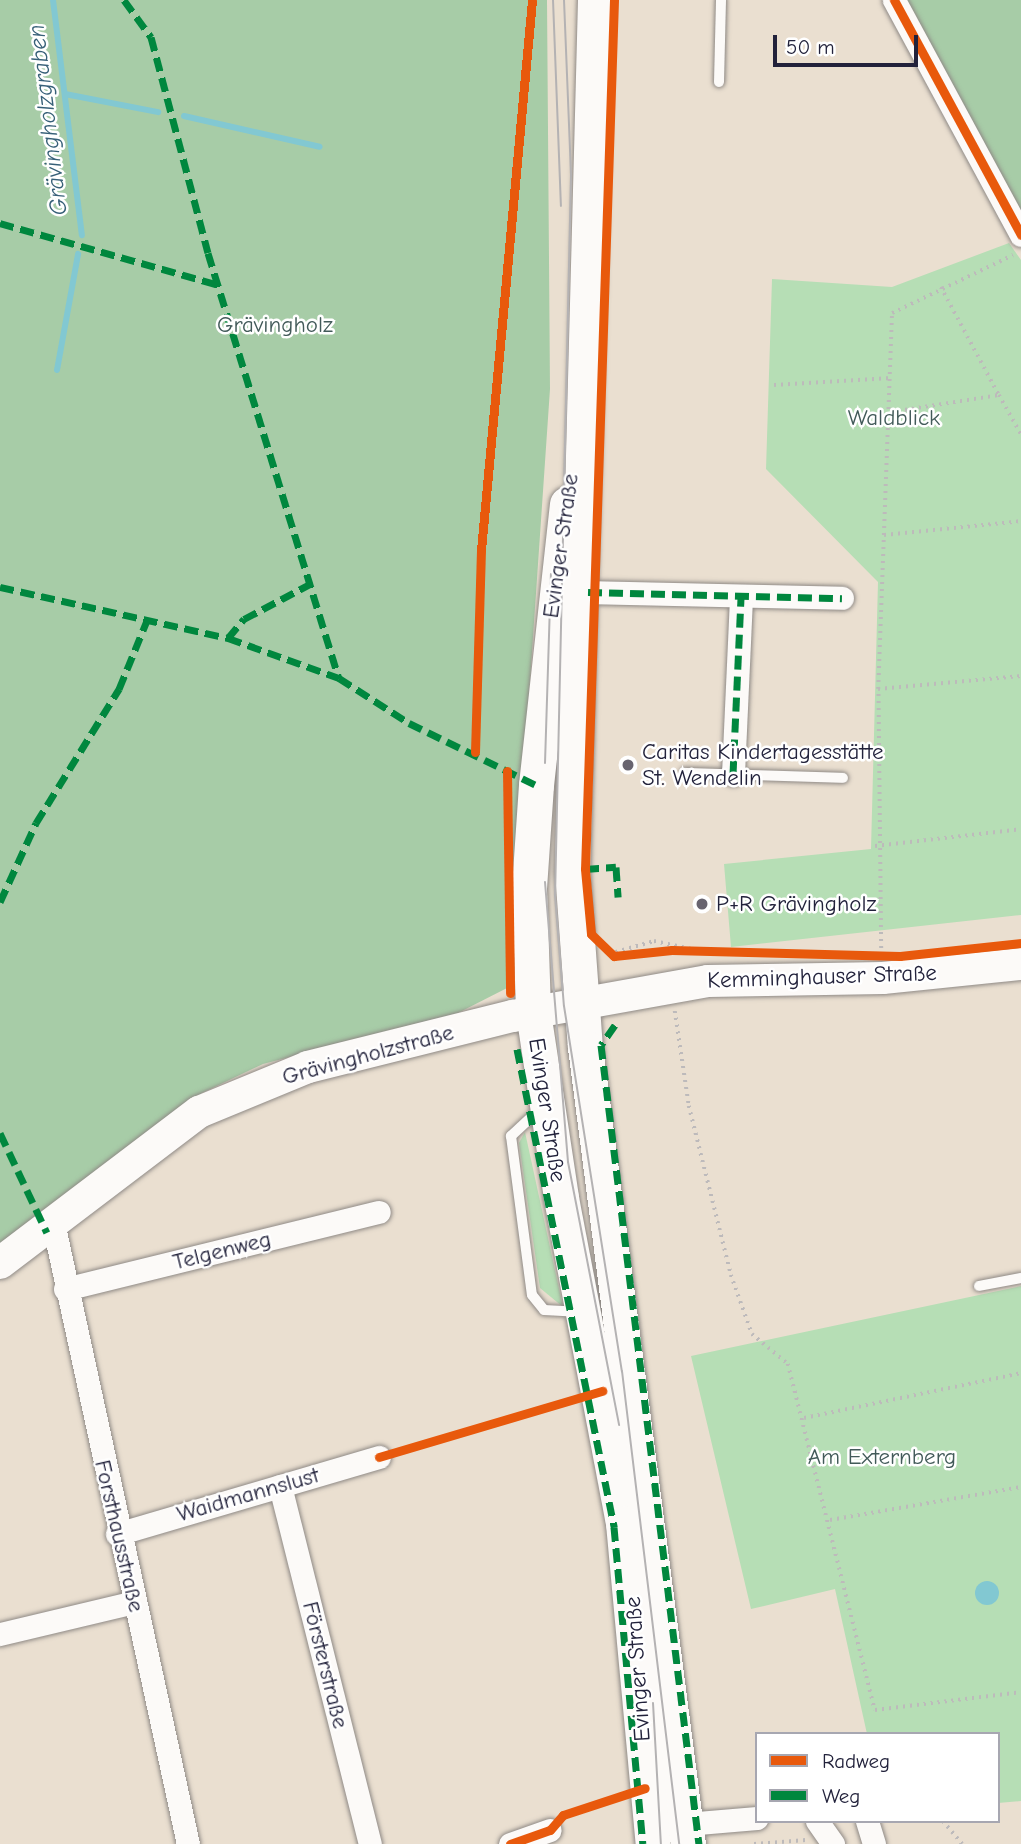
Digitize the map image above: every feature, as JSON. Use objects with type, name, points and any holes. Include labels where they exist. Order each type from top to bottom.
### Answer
[{"type":"main road","name":"Evinger Straße","points":[[596,0],[586,372],[569,594],[529,889],[533,1013],[545,1105],[587,1312],[635,1614],[653,1844]]},
{"type":"main road","name":"Evinger Straße","points":[[569,594],[572,871],[581,1003],[687,1834]]},
{"type":"main road","name":"Kemminghauser Straße","points":[[581,1003],[672,986],[734,978],[883,978],[1021,964]]},
{"type":"main road","name":"Grävingholzstraße","points":[[0,1263],[54,1227],[199,1112],[233,1096],[308,1067],[581,1003]]},
{"type":"street","points":[[894,0],[1021,235]]},
{"type":"street","points":[[569,594],[842,598]]},
{"type":"street","points":[[733,774],[741,597]]},
{"type":"street","name":"Telgenweg","points":[[65,1289],[379,1212]]},
{"type":"street","name":"Forsthausstraße","points":[[54,1227],[117,1534],[188,1844]]},
{"type":"street","name":"Waidmannslust","points":[[117,1534],[379,1457]]},
{"type":"street","name":"Försterstraße","points":[[280,1486],[370,1844]]},
{"type":"street","points":[[0,1634],[134,1602]]},
{"type":"street","points":[[687,1834],[755,1818]]},
{"type":"street","points":[[818,1823],[833,1844]]},
{"type":"street","points":[[868,1823],[874,1844]]},
{"type":"street","points":[[510,1844],[550,1830]]},
{"type":"lane","points":[[719,82],[721,0]]},
{"type":"lane","points":[[685,773],[843,778]]},
{"type":"lane","points":[[545,1105],[510,1136],[532,1295],[544,1310],[587,1312]]},
{"type":"lane","points":[[979,1286],[1021,1278]]},
{"type":"path","points":[[881,956],[875,846],[878,689],[891,412],[892,313],[941,287],[1021,251]]},
{"type":"path","points":[[941,287],[1021,434]]},
{"type":"path","points":[[774,385],[891,378]]},
{"type":"path","points":[[891,412],[999,395]]},
{"type":"path","points":[[884,535],[1021,521]]},
{"type":"path","points":[[878,689],[1021,676]]},
{"type":"path","points":[[875,846],[1021,829]]},
{"type":"path","points":[[609,954],[654,941],[696,950]]},
{"type":"path","points":[[672,986],[689,1106],[732,1275],[752,1334],[788,1364],[830,1520],[875,1710],[1021,1692]]},
{"type":"path","points":[[804,1418],[1021,1373]]},
{"type":"path","points":[[830,1520],[1021,1487]]},
{"type":"path","points":[[945,1823],[962,1844]]},
{"type":"path","points":[[754,1844],[793,1839],[814,1844]]},
{"type":"green space","name":"Grävingholz","points":[[0,0],[547,0],[550,389],[509,987],[458,1013],[263,1064],[202,1093],[0,1246]]},
{"type":"green space","points":[[903,0],[1021,0],[1021,235]]},
{"type":"green space","name":"Waldblick","points":[[1009,243],[1021,260],[1021,915],[731,947],[724,864],[871,849],[878,582],[766,469],[772,279],[892,287]]},
{"type":"green space","points":[[525,1132],[563,1307],[540,1288],[519,1143]]},
{"type":"green space","name":"Am Externberg","points":[[1021,1286],[1021,1801],[1000,1803],[1000,1732],[867,1732],[835,1589],[751,1609],[691,1356]]},
{"type":"water","points":[[987,1581],[996,1584],[999,1593],[996,1602],[987,1605],[978,1602],[975,1593],[978,1584]]},
{"type":"waterway","name":"Grävingholzgraben","points":[[53,0],[82,235]]},
{"type":"waterway","points":[[65,94],[158,112]]},
{"type":"waterway","points":[[184,116],[320,147]]},
{"type":"waterway","name":"Grävingholzgraben","points":[[57,370],[78,254]]},
{"type":"tram line","points":[[553,0],[561,206]]},
{"type":"tram line","points":[[564,0],[571,176],[555,895],[564,1006],[622,1371],[679,1844]]},
{"type":"tram line","points":[[545,763],[551,574]]},
{"type":"tram line","points":[[545,882],[568,1162],[619,1425]]},
{"type":"tram line","points":[[653,1703],[661,1844]]},
{"type":"marked path","points":[[124,0],[151,37],[208,253],[339,678]]},
{"type":"marked path","points":[[0,223],[219,285]]},
{"type":"marked path","points":[[228,638],[244,619],[310,584]]},
{"type":"marked path","points":[[0,587],[228,638],[339,678],[409,723],[536,785]]},
{"type":"marked path","points":[[588,592],[842,598]]},
{"type":"marked path","points":[[733,774],[741,597]]},
{"type":"marked path","points":[[0,902],[36,823],[119,689],[148,618]]},
{"type":"marked path","points":[[585,869],[616,867],[618,897]]},
{"type":"marked path","points":[[615,1025],[601,1045],[699,1844]]},
{"type":"marked path","points":[[517,1049],[614,1527],[643,1844]]},
{"type":"marked path","points":[[0,1133],[47,1233]]},
{"type":"cycle path","points":[[475,752],[481,550],[532,0]]},
{"type":"cycle path","points":[[614,0],[585,869],[591,934],[614,956],[672,950],[900,956],[1021,943]]},
{"type":"cycle path","points":[[894,0],[1021,235]]},
{"type":"cycle path","points":[[507,771],[510,993]]},
{"type":"cycle path","points":[[379,1457],[602,1391]]},
{"type":"cycle path","points":[[510,1844],[550,1830],[563,1815],[645,1788]]},
{"type":"place","name":"Caritas Kindertagesstätte St. Wendelin","points":[[628,765]]},
{"type":"place","name":"P+R Grävingholz","points":[[702,904]]}]
